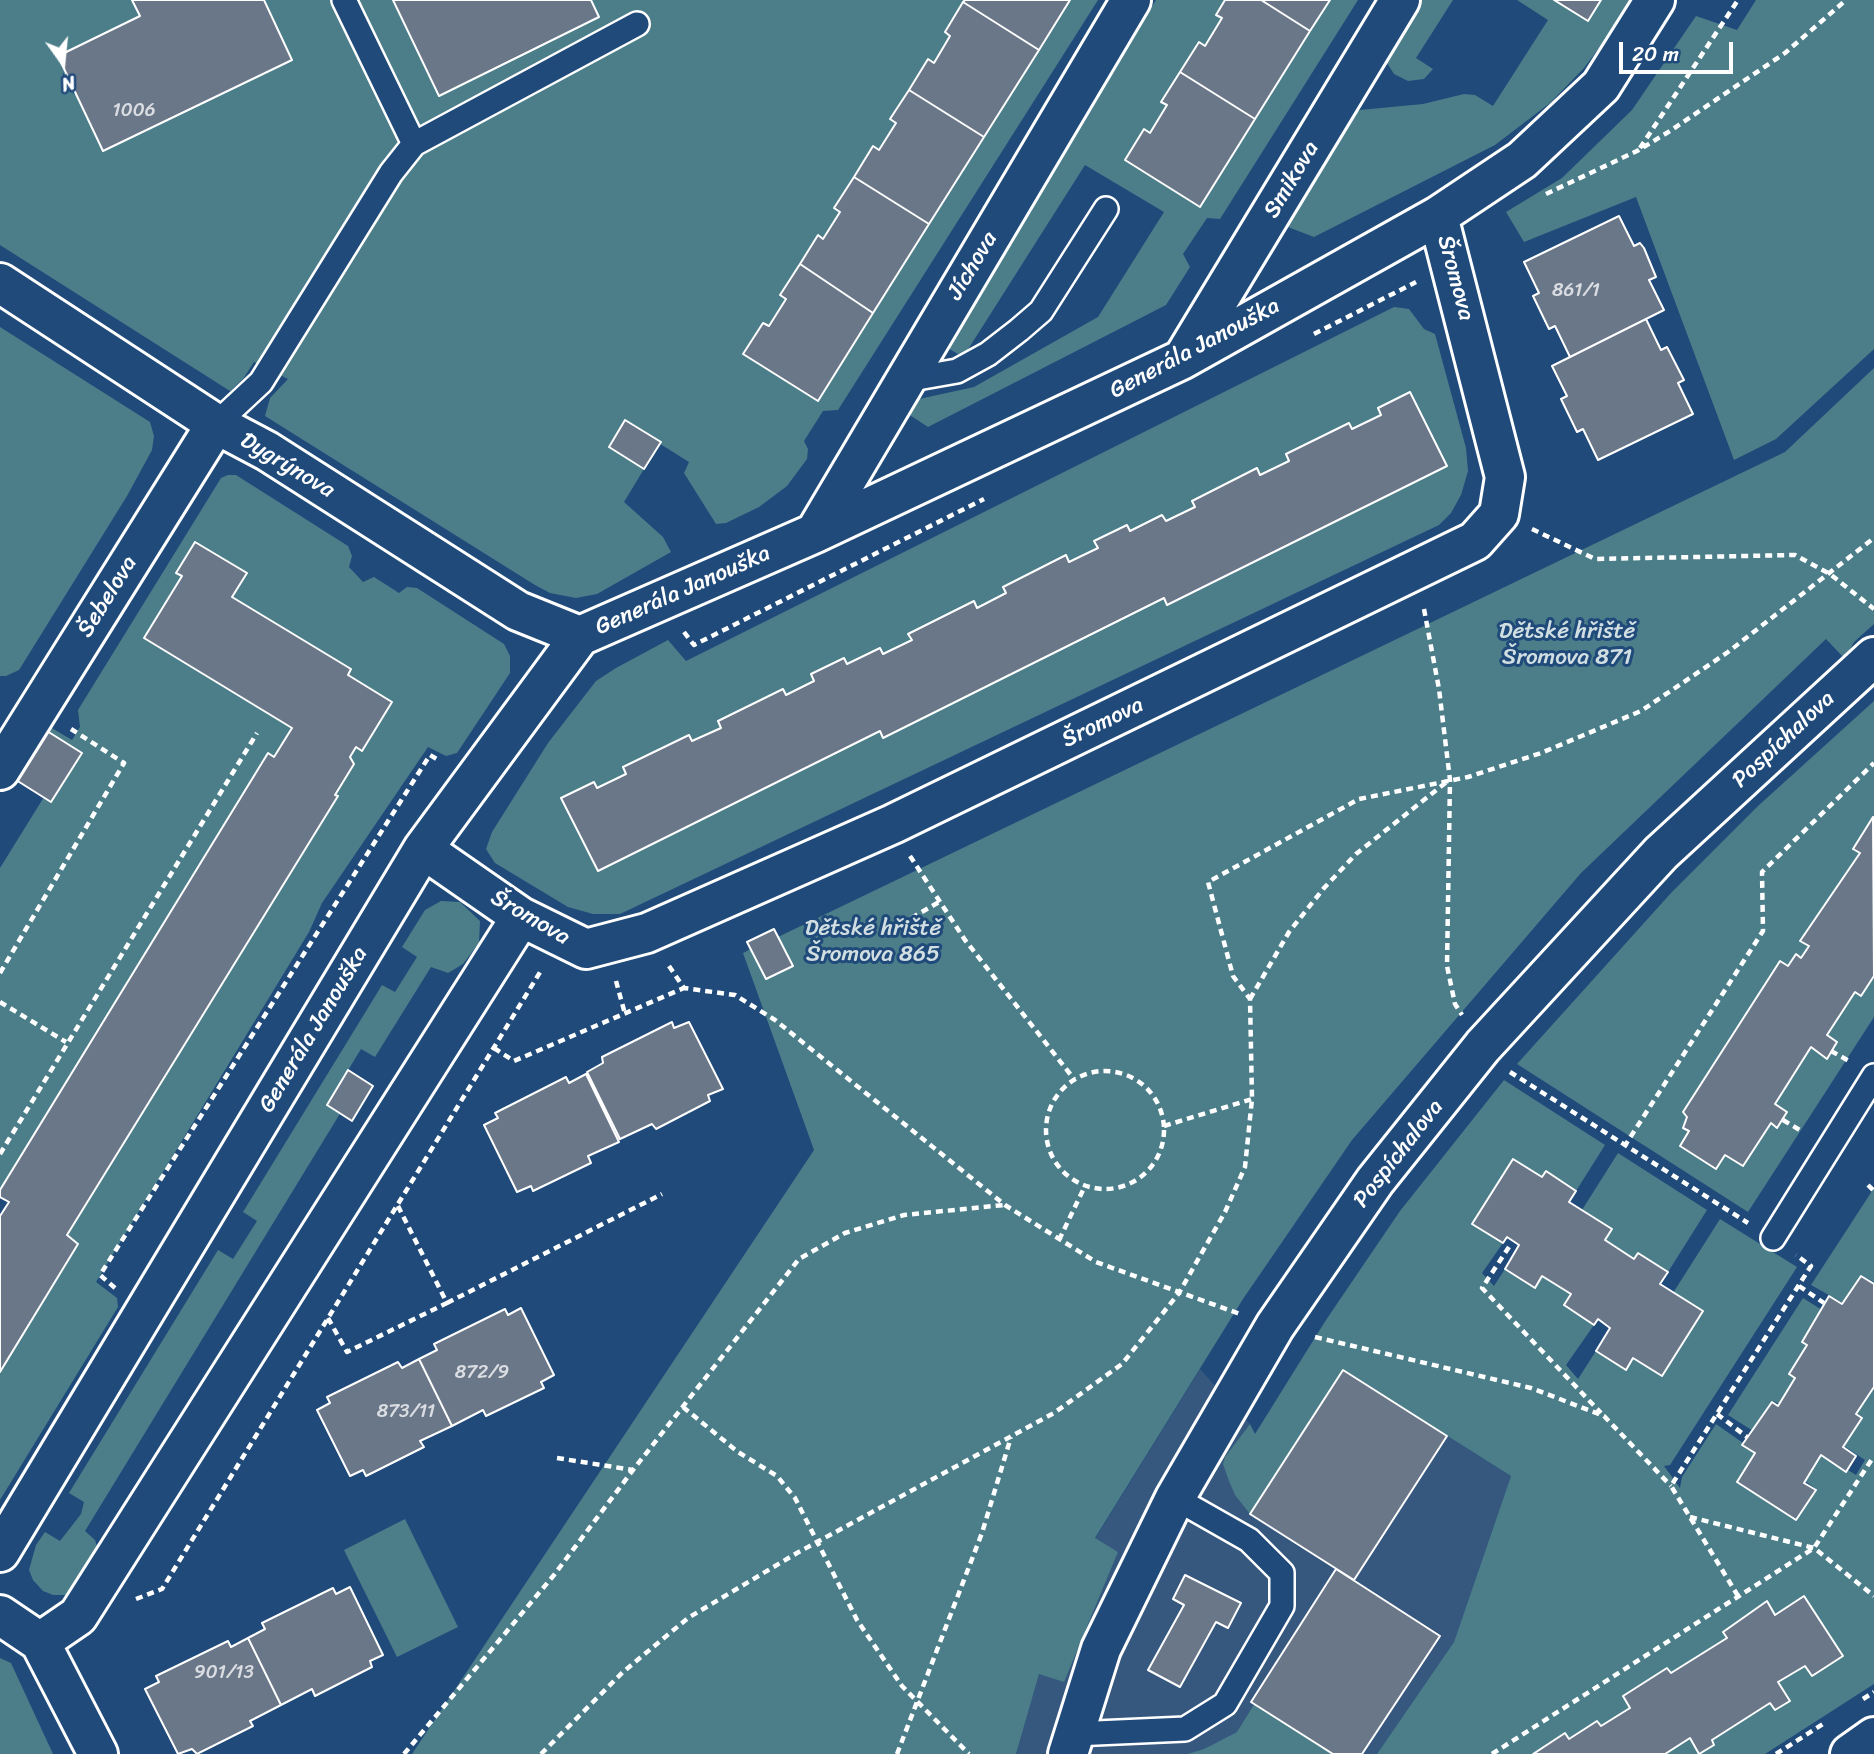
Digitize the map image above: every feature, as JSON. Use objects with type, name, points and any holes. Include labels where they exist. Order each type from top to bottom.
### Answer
[{"type":"street","name":"Jíchova","points":[[815,533],[1131,0]]},
{"type":"street","name":"Smikova","points":[[1183,359],[1400,0]]},
{"type":"street","name":"Generála Janouška","points":[[0,1552],[423,849],[580,636],[815,533],[1183,359],[1438,216],[1522,160],[1601,86],[1656,0]]},
{"type":"street","name":"Šromova","points":[[423,849],[521,918],[586,949],[647,933],[893,824],[1475,541],[1499,514],[1506,477],[1438,216]]},
{"type":"street","name":"Dygrýnova","points":[[0,283],[216,425],[267,451],[518,611],[580,636]]},
{"type":"street","name":"Šebelova","points":[[0,770],[216,425]]},
{"type":"street","name":"Pospíchalova","points":[[1071,1744],[1101,1649],[1175,1498],[1275,1326],[1375,1181],[1492,1056],[1661,853],[1874,657]]},
{"type":"street","points":[[40,1642],[78,1616],[521,918]]},
{"type":"street","points":[[0,1615],[40,1642],[98,1754]]},
{"type":"street","points":[[1850,1754],[1874,1737]]},
{"type":"lane","points":[[344,0],[414,144]]},
{"type":"lane","points":[[216,425],[261,382],[391,173],[414,144],[637,24]]},
{"type":"lane","points":[[906,380],[957,371],[988,354],[1019,330],[1041,311],[1106,209]]},
{"type":"lane","points":[[1773,1238],[1874,1076]]},
{"type":"lane","points":[[1071,1744],[1185,1729],[1225,1704],[1282,1606],[1282,1573],[1249,1540],[1175,1498]]},
{"type":"path","points":[[1639,150],[1738,0]]},
{"type":"path","points":[[1534,199],[1639,150],[1785,53],[1846,0]]},
{"type":"path","points":[[1499,514],[1595,559],[1795,555],[1830,574],[1874,609]]},
{"type":"path","points":[[1250,999],[1233,976],[1208,882],[1359,799],[1450,780],[1541,753],[1641,711],[1728,652],[1874,538]]},
{"type":"path","points":[[1419,570],[1443,715],[1450,780],[1447,966],[1455,1004],[1492,1056],[1624,1147],[1773,1238],[1811,1266],[1671,1486]]},
{"type":"path","points":[[674,628],[682,630],[694,645]]},
{"type":"path","points":[[0,973],[124,763],[61,722]]},
{"type":"path","points":[[0,1154],[257,733]]},
{"type":"path","points":[[1624,1147],[1763,931],[1762,872],[1874,763]]},
{"type":"path","points":[[541,1754],[622,1672],[688,1618],[785,1560],[1054,1413],[1122,1364],[1179,1293],[1225,1212],[1245,1167],[1252,1099],[1250,999],[1289,932],[1324,888],[1356,853],[1450,780]]},
{"type":"path","points":[[893,824],[965,940],[1074,1079]]},
{"type":"path","points":[[901,924],[939,902]]},
{"type":"path","points":[[647,933],[684,988]]},
{"type":"path","points":[[132,1600],[162,1589],[562,937]]},
{"type":"path","points":[[494,1048],[514,1061],[684,988],[735,995],[775,1020],[1005,1205],[1096,1262],[1275,1326],[1531,1388],[1604,1416]]},
{"type":"path","points":[[0,1002],[66,1042]]},
{"type":"path","points":[[1831,1051],[1849,1062]]},
{"type":"path","points":[[1093,1072],[1113,1072],[1132,1078],[1148,1090],[1159,1107],[1164,1126],[1162,1145],[1154,1163],[1140,1177],[1123,1186],[1104,1190],[1085,1186],[1068,1177],[1055,1163],[1047,1146],[1045,1126],[1049,1108],[1059,1091],[1074,1079],[1093,1072]]},
{"type":"path","points":[[1164,1126],[1252,1099]]},
{"type":"path","points":[[1783,1120],[1803,1132]]},
{"type":"path","points":[[1868,1185],[1874,1191]]},
{"type":"path","points":[[1059,1240],[1085,1186]]},
{"type":"path","points":[[328,1318],[347,1352],[662,1194]]},
{"type":"path","points":[[397,1205],[447,1303]]},
{"type":"path","points":[[404,1754],[554,1575],[632,1470],[799,1259],[845,1233],[904,1215],[1005,1205]]},
{"type":"path","points":[[1509,1247],[1482,1288],[1671,1486],[1738,1596]]},
{"type":"path","points":[[1799,1286],[1824,1303]]},
{"type":"path","points":[[682,1406],[738,1452],[777,1476],[795,1498],[857,1620],[916,1701],[969,1754]]},
{"type":"path","points":[[1717,1414],[1747,1437]]},
{"type":"path","points":[[897,1754],[978,1545],[1012,1436]]},
{"type":"path","points":[[1492,1754],[1814,1548],[1874,1455]]},
{"type":"path","points":[[558,1458],[632,1470]]},
{"type":"path","points":[[1690,1517],[1814,1548],[1874,1596]]},
{"type":"shaded area","points":[[1200,1369],[1250,1424],[1225,1457],[1251,1513],[1343,1370],[1511,1476],[1454,1642],[1377,1754],[1330,1754],[1237,1732],[1204,1749],[1187,1754],[1016,1754],[1039,1673],[1064,1681],[1118,1552],[1095,1539]]},
{"type":"green space","points":[[0,0],[132,0],[140,16],[58,57],[103,151],[292,60],[264,0],[393,0],[440,96],[599,17],[591,0],[965,0],[945,32],[950,36],[934,63],[928,60],[890,119],[896,123],[879,150],[873,146],[835,208],[840,212],[823,239],[817,236],[780,295],[786,299],[769,326],[763,323],[743,353],[818,400],[1070,0],[1098,0],[838,410],[823,411],[804,441],[808,449],[807,459],[787,486],[759,507],[726,523],[716,524],[684,473],[689,462],[625,422],[609,447],[644,469],[624,502],[663,537],[671,552],[597,594],[576,598],[550,593],[535,585],[265,416],[270,398],[288,379],[254,362],[243,379],[230,391],[0,245]]},
{"type":"green space","points":[[1156,0],[1225,0],[1216,15],[1222,18],[1205,46],[1199,43],[1161,101],[1167,105],[1150,133],[1144,130],[1125,160],[1200,207],[1330,0],[1358,0],[1220,219],[1207,218],[1183,254],[1190,267],[1166,305],[928,427],[902,410],[910,401],[974,387],[1098,317],[1164,212],[1085,165],[967,351],[958,354],[946,347],[947,333]]},
{"type":"green space","points":[[1417,0],[1453,0],[1416,58],[1433,69],[1424,79],[1408,81],[1394,74],[1387,63],[1387,52]]},
{"type":"green space","points":[[1517,0],[1554,0],[1588,21],[1601,0],[1635,0],[1584,68],[1550,103],[1495,145],[1314,237],[1280,224],[1340,124],[1360,110],[1423,104],[1464,94],[1475,95],[1493,106],[1548,20]]},
{"type":"green space","points":[[1756,0],[1874,0],[1874,349],[1776,439],[1734,460],[1636,197],[1524,242],[1506,212],[1562,178],[1632,110],[1696,16],[1737,30]]},
{"type":"green space","points":[[1394,307],[1409,309],[1424,329],[1435,334],[1466,448],[1468,471],[1461,495],[1451,513],[1439,525],[620,914],[593,914],[568,907],[495,863],[486,849],[492,832],[548,743],[596,681],[668,640],[686,661]],"holes":[[[1410,392],[1447,466],[1167,604],[1164,598],[884,737],[880,731],[598,871],[562,798],[594,782],[597,788],[626,774],[623,767],[688,735],[692,741],[720,728],[718,721],[782,689],[786,695],[814,681],[844,658],[847,664],[883,654],[912,640],[909,634],[973,601],[977,608],[1006,593],[1003,587],[1066,556],[1069,562],[1098,548],[1095,542],[1127,526],[1130,531],[1162,515],[1166,521],[1195,507],[1192,501],[1257,468],[1260,475],[1289,461],[1286,454],[1348,423],[1352,429],[1381,415],[1378,408]]]},
{"type":"green space","points":[[0,327],[150,422],[154,436],[152,450],[127,496],[19,670],[6,676],[0,676]]},
{"type":"green space","points":[[1874,368],[1874,624],[1854,642],[1845,659],[1826,639],[1581,873],[1352,1140],[1243,1299],[1095,1538],[1118,1552],[1064,1682],[1039,1674],[1016,1754],[412,1754],[814,1150],[743,953],[751,949],[766,979],[793,966],[778,937],[1785,452]]},
{"type":"green space","points":[[236,475],[348,546],[352,556],[349,567],[363,582],[374,577],[399,593],[407,587],[417,588],[504,644],[510,656],[510,673],[457,753],[446,756],[428,747],[322,903],[309,932],[96,1282],[117,1298],[118,1307],[0,1500],[0,1372],[78,1245],[67,1235],[338,797],[335,795],[354,764],[349,760],[356,747],[348,675],[351,669],[232,597],[247,573],[195,542],[176,572],[182,576],[144,638],[292,728],[274,757],[268,754],[0,1190],[0,868],[44,797],[51,801],[82,753],[47,731],[50,727],[72,740],[80,727],[78,710],[221,478]]},
{"type":"green space","points":[[1874,701],[1874,818],[1853,849],[1860,853],[1801,941],[1809,946],[1801,958],[1795,955],[1788,966],[1780,961],[1683,1128],[1689,1131],[1680,1147],[1716,1169],[1725,1155],[1743,1166],[1771,1123],[1777,1128],[1783,1120],[1787,1112],[1775,1104],[1811,1047],[1827,1059],[1837,1042],[1827,1035],[1855,992],[1861,996],[1874,976],[1874,1017],[1748,1212],[1517,1064],[1671,893],[1758,806]]},
{"type":"green space","points":[[441,901],[460,902],[480,921],[479,943],[463,964],[448,973],[431,967],[375,1057],[361,1049],[328,1103],[341,1112],[85,1531],[95,1540],[99,1553],[71,1595],[53,1595],[43,1591],[33,1580],[29,1570],[36,1545],[45,1532],[60,1541],[81,1514],[84,1502],[69,1493],[218,1250],[233,1259],[257,1221],[243,1212],[382,985],[395,992],[417,957],[402,947],[425,910]]},
{"type":"green space","points":[[1504,1080],[1605,1145],[1576,1191],[1546,1171],[1542,1177],[1513,1159],[1473,1224],[1503,1243],[1482,1273],[1494,1286],[1505,1269],[1534,1287],[1542,1276],[1571,1294],[1564,1306],[1594,1325],[1566,1365],[1578,1379],[1596,1351],[1626,1369],[1633,1358],[1662,1376],[1703,1312],[1673,1293],[1720,1219],[1797,1267],[1670,1465],[1664,1466],[1680,1488],[1682,1477],[1716,1424],[1756,1452],[1738,1482],[1797,1519],[1816,1489],[1805,1481],[1822,1454],[1856,1475],[1865,1460],[1844,1446],[1862,1417],[1857,1413],[1874,1386],[1874,1684],[1765,1754],[1700,1754],[1714,1745],[1712,1740],[1770,1703],[1776,1710],[1789,1701],[1778,1682],[1805,1666],[1813,1675],[1842,1657],[1804,1597],[1775,1615],[1766,1601],[1727,1638],[1671,1673],[1667,1668],[1623,1696],[1630,1708],[1601,1726],[1597,1721],[1569,1739],[1565,1734],[1533,1754],[1377,1754],[1454,1642],[1511,1476],[1343,1370],[1250,1514],[1235,1495],[1229,1481],[1223,1464],[1225,1457],[1250,1424],[1255,1434],[1326,1320],[1400,1211]]},
{"type":"green space","points":[[1618,1153],[1707,1210],[1668,1272],[1638,1253],[1634,1259],[1605,1240],[1612,1229],[1582,1210]]},
{"type":"green space","points":[[1874,1188],[1874,1282],[1861,1275],[1843,1303],[1811,1285]]},
{"type":"green space","points":[[1803,1298],[1822,1310],[1803,1340],[1809,1344],[1796,1377],[1779,1404],[1773,1401],[1753,1431],[1728,1415]]},
{"type":"green space","points":[[405,1519],[458,1627],[397,1657],[344,1550]]},
{"type":"green space","points":[[0,1658],[11,1663],[53,1754],[0,1754]]},
{"type":"green space","points":[[1255,1703],[1335,1754],[1187,1754],[1204,1749],[1237,1732]]},
{"type":"green space","points":[[1690,1738],[1700,1754],[1665,1754]]},
{"type":"building","points":[[132,0],[264,0],[292,60],[103,151],[58,56],[140,16]]},
{"type":"building","points":[[393,0],[591,0],[599,17],[439,96]]},
{"type":"building","points":[[1070,0],[1039,50],[963,2]]},
{"type":"building","points":[[1225,0],[1261,0],[1310,31],[1255,119],[1180,72],[1199,42],[1205,46],[1222,18],[1216,15]]},
{"type":"building","points":[[1261,0],[1330,0],[1310,31]]},
{"type":"building","points":[[1554,0],[1601,0],[1588,21]]},
{"type":"building","points":[[963,2],[1039,50],[984,137],[909,90],[928,59],[934,63],[950,36],[945,32]]},
{"type":"building","points":[[1180,72],[1255,119],[1200,207],[1125,160],[1144,129],[1150,133],[1167,105],[1161,102]]},
{"type":"building","points":[[909,90],[984,137],[929,224],[854,177],[873,146],[879,150],[896,123],[890,119]]},
{"type":"building","points":[[854,177],[929,224],[873,313],[800,264],[818,235],[823,239],[840,212],[834,208]]},
{"type":"building","points":[[1619,216],[1634,246],[1640,243],[1644,248],[1656,277],[1649,280],[1664,310],[1570,357],[1555,326],[1549,329],[1533,296],[1539,293],[1524,262]]},
{"type":"building","points":[[800,264],[873,313],[818,401],[743,354],[763,323],[769,326],[786,299],[780,295]]},
{"type":"building","points":[[1646,319],[1661,350],[1667,347],[1684,380],[1678,383],[1693,414],[1598,460],[1583,429],[1577,432],[1561,399],[1567,396],[1552,366]]},
{"type":"building","points":[[1410,392],[1447,466],[1167,605],[1164,598],[883,738],[880,731],[598,871],[561,798],[594,782],[597,788],[626,774],[623,767],[689,735],[692,741],[721,728],[718,721],[783,689],[786,695],[814,681],[811,674],[844,658],[847,664],[880,648],[883,654],[912,640],[908,634],[974,601],[977,608],[1006,593],[1003,587],[1066,555],[1069,562],[1098,548],[1094,541],[1127,525],[1130,531],[1162,515],[1166,521],[1195,507],[1192,501],[1257,468],[1260,475],[1289,461],[1286,454],[1349,423],[1352,429],[1381,415],[1378,408]]},
{"type":"building","points":[[625,420],[661,442],[644,469],[609,447]]},
{"type":"building","points":[[195,542],[247,573],[232,597],[351,669],[348,675],[392,702],[362,751],[356,747],[350,757],[354,764],[335,795],[338,796],[67,1235],[78,1244],[0,1372],[0,1216],[9,1202],[0,1197],[0,1190],[268,753],[274,757],[292,728],[144,638],[182,576],[176,573]]},
{"type":"building","points":[[47,731],[82,753],[51,802],[16,780]]},
{"type":"building","points":[[1873,817],[1874,976],[1861,996],[1855,992],[1827,1035],[1837,1042],[1827,1059],[1811,1047],[1775,1104],[1787,1112],[1777,1128],[1771,1123],[1743,1166],[1725,1155],[1716,1169],[1680,1146],[1689,1131],[1683,1128],[1687,1117],[1683,1112],[1780,961],[1788,966],[1796,954],[1801,958],[1809,946],[1800,941],[1860,853],[1853,849]]},
{"type":"building","points":[[774,929],[793,966],[766,979],[747,942]]},
{"type":"building","points":[[672,1022],[674,1028],[689,1022],[723,1089],[708,1095],[710,1101],[656,1129],[652,1124],[620,1139],[587,1072],[603,1063],[602,1057]]},
{"type":"building","points":[[348,1070],[373,1086],[352,1121],[327,1105]]},
{"type":"building","points":[[586,1074],[619,1142],[588,1156],[591,1163],[533,1191],[531,1186],[517,1192],[484,1125],[498,1118],[495,1113],[566,1077],[569,1083]]},
{"type":"building","points":[[1513,1159],[1542,1177],[1546,1171],[1576,1191],[1569,1202],[1612,1229],[1605,1240],[1634,1259],[1638,1253],[1668,1272],[1660,1284],[1703,1311],[1662,1376],[1633,1358],[1626,1370],[1596,1351],[1610,1328],[1598,1319],[1594,1325],[1564,1305],[1571,1294],[1542,1276],[1535,1288],[1505,1269],[1519,1245],[1507,1237],[1503,1243],[1472,1224]]},
{"type":"building","points":[[1861,1276],[1874,1284],[1874,1387],[1856,1414],[1862,1418],[1843,1447],[1856,1456],[1846,1472],[1821,1455],[1804,1483],[1816,1490],[1796,1520],[1737,1482],[1755,1453],[1742,1445],[1772,1402],[1778,1406],[1795,1378],[1789,1374],[1807,1345],[1802,1342],[1829,1296],[1842,1304]]},
{"type":"building","points":[[521,1308],[554,1375],[541,1382],[544,1388],[486,1416],[483,1410],[452,1426],[419,1359],[437,1350],[434,1344],[505,1309],[508,1315]]},
{"type":"building","points":[[419,1359],[452,1426],[420,1441],[424,1447],[366,1476],[363,1470],[350,1476],[317,1410],[330,1403],[327,1397],[398,1362],[402,1368]]},
{"type":"building","points":[[1343,1370],[1447,1436],[1354,1580],[1250,1514]]},
{"type":"building","points":[[1336,1569],[1440,1636],[1362,1754],[1333,1754],[1251,1702]]},
{"type":"building","points":[[1185,1575],[1241,1603],[1228,1628],[1216,1622],[1180,1687],[1148,1670],[1184,1605],[1173,1599]]},
{"type":"building","points":[[350,1587],[383,1655],[370,1661],[372,1667],[315,1696],[312,1689],[281,1705],[248,1638],[265,1629],[262,1623],[333,1588],[336,1594]]},
{"type":"building","points":[[1804,1596],[1843,1656],[1812,1676],[1805,1666],[1778,1682],[1790,1701],[1775,1710],[1770,1703],[1712,1740],[1714,1745],[1699,1754],[1690,1738],[1665,1754],[1533,1754],[1565,1733],[1569,1739],[1597,1721],[1601,1726],[1630,1708],[1623,1696],[1667,1668],[1671,1673],[1727,1638],[1723,1632],[1767,1601],[1775,1615]]},
{"type":"building","points":[[248,1638],[281,1705],[250,1721],[253,1726],[197,1754],[192,1749],[178,1754],[145,1689],[159,1682],[156,1676],[228,1641],[231,1647]]},
{"type":"park label","name":"Dětské hřiště Šromova 871","points":[[1567,645]]},
{"type":"park label","name":"Dětské hřiště Šromova 865","points":[[873,942]]}]
